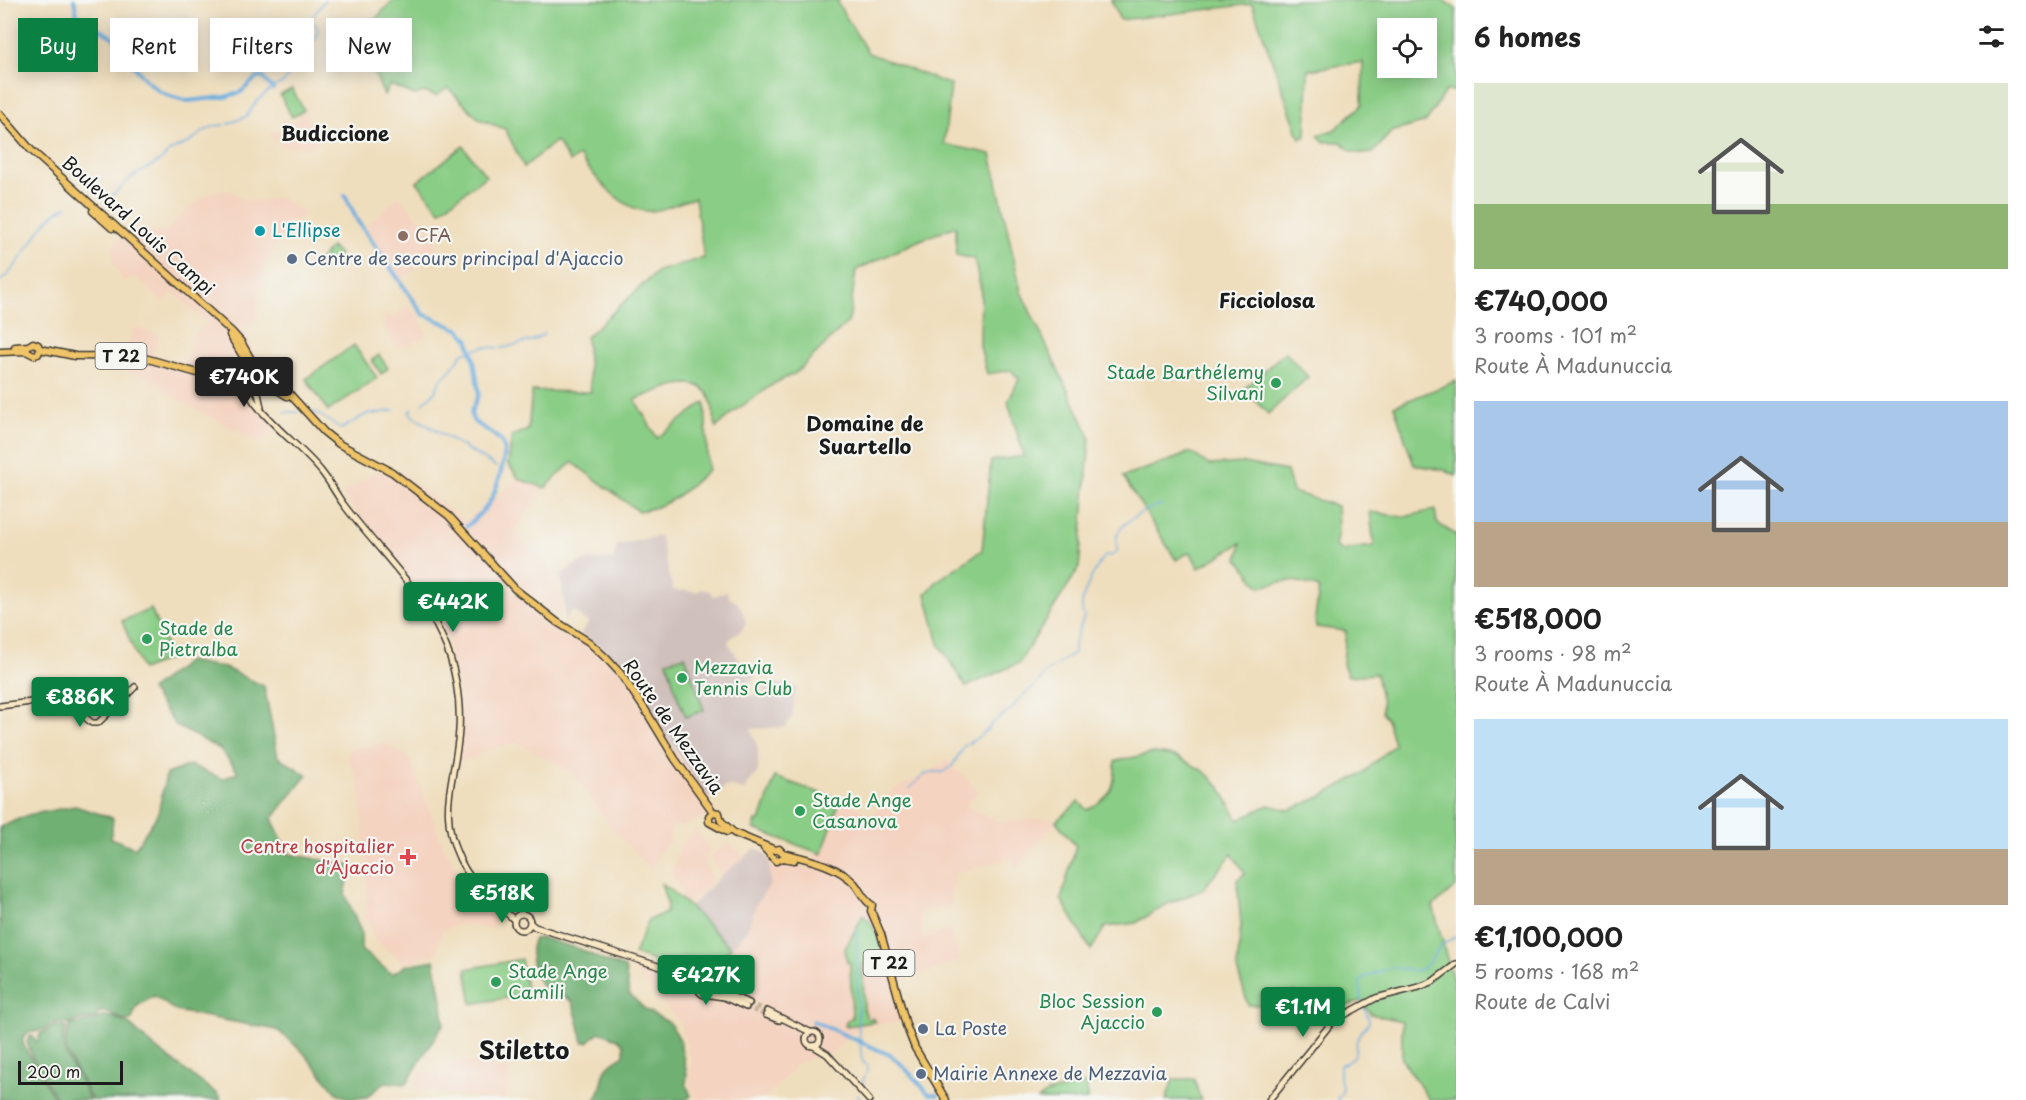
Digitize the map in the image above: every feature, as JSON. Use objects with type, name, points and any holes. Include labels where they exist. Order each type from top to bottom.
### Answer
[{"type":"main road","name":"Boulevard Louis Campi","points":[[0,114],[31,150],[232,332],[241,342],[253,363]]},
{"type":"main road","name":"Boulevard Louis Campi","points":[[0,120],[28,153],[231,336],[244,358],[243,368]]},
{"type":"main road","name":"T 22","points":[[0,351],[28,349],[34,355],[40,349],[75,356],[141,357],[201,374],[234,379],[243,385]]},
{"type":"main road","points":[[263,412],[258,398],[259,388],[265,381],[266,375],[263,368],[253,363],[243,368],[240,375],[243,385],[255,404],[322,472],[344,505],[376,543],[430,615],[443,638],[456,687],[459,721],[458,741],[448,795],[451,833],[460,860],[468,874],[491,901],[515,918],[518,929],[522,930],[531,926],[661,967],[699,982]]},
{"type":"main road","name":"T 22","points":[[201,374],[243,368]]},
{"type":"main road","name":"Route de Mezzavia","points":[[266,375],[288,392],[303,411]]},
{"type":"main road","points":[[243,385],[259,388]]},
{"type":"main road","name":"Route de Mezzavia","points":[[259,388],[274,388],[339,444],[392,472],[448,516],[515,589],[589,642],[620,673],[675,759],[713,812]]},
{"type":"main road","points":[[0,706],[47,700],[80,713],[92,723],[98,723],[135,687]]},
{"type":"main road","points":[[713,812],[720,815],[719,823],[711,824],[709,820],[713,812]]},
{"type":"main road","name":"Route de Mezzavia","points":[[719,823],[773,852]]},
{"type":"main road","points":[[781,850],[783,856],[776,861],[773,852],[781,850]]},
{"type":"main road","name":"T 22","points":[[783,856],[819,862],[840,873],[853,883],[866,904],[873,906],[871,911],[882,934],[904,1017],[915,1048],[946,1100]]},
{"type":"main road","points":[[515,918],[521,914],[526,915],[531,926]]},
{"type":"main road","points":[[1269,1100],[1334,1021],[1362,1004],[1387,994],[1432,982],[1456,964]]},
{"type":"main road","points":[[702,979],[709,979],[714,989],[748,1005],[716,994],[708,995],[699,992],[699,982],[702,979]]},
{"type":"main road","points":[[708,995],[714,989]]},
{"type":"main road","points":[[766,1013],[798,1027],[808,1035],[817,1034],[817,1044],[869,1100]]},
{"type":"main road","points":[[808,1035],[807,1044],[817,1044]]},
{"type":"shaded area","points":[[305,111],[310,127],[324,132],[322,134],[324,137],[314,145],[305,148],[282,145],[278,139],[274,140],[271,137],[270,134],[283,127],[285,129]]},
{"type":"shaded area","points":[[220,190],[230,191],[242,199],[255,201],[279,197],[305,212],[299,220],[287,222],[286,232],[271,251],[257,298],[257,311],[260,315],[246,328],[251,348],[273,375],[261,399],[278,422],[260,444],[172,396],[147,377],[119,368],[134,327],[159,335],[153,354],[184,364],[195,334],[207,323],[173,292],[163,303],[136,277],[123,281],[113,262],[112,247],[131,228],[147,234],[166,231],[186,210],[208,194]]},
{"type":"shaded area","name":"CFA","points":[[399,196],[436,239],[438,257],[422,260],[412,272],[399,279],[366,226]]},
{"type":"shaded area","points":[[409,305],[419,317],[427,334],[409,345],[397,347],[384,327],[385,317],[395,317],[400,310]]},
{"type":"shaded area","points":[[385,465],[401,473],[464,521],[519,479],[545,488],[513,531],[534,551],[546,553],[530,567],[543,558],[553,574],[561,599],[560,613],[557,615],[551,613],[515,582],[530,568],[508,586],[526,604],[576,639],[581,633],[623,671],[707,797],[701,800],[707,813],[705,817],[683,826],[674,826],[669,831],[670,840],[658,855],[651,870],[608,824],[573,773],[516,742],[489,750],[456,765],[462,729],[461,700],[448,640],[438,620],[342,494]]},
{"type":"shaded area","points":[[660,536],[673,590],[697,592],[701,589],[710,591],[714,596],[727,591],[729,598],[737,602],[742,610],[746,623],[741,631],[728,642],[745,670],[754,666],[756,677],[739,687],[743,696],[765,695],[764,683],[788,684],[797,688],[792,717],[785,727],[751,729],[758,749],[758,771],[744,790],[728,786],[707,797],[623,671],[581,633],[589,623],[572,610],[564,622],[565,609],[560,574],[582,561],[613,559],[617,545]]},
{"type":"shaded area","name":"Centre hospitalier d'Ajaccio","points":[[385,743],[409,758],[444,848],[463,880],[498,917],[491,929],[461,924],[442,930],[436,954],[404,963],[374,939],[366,916],[367,865],[358,780],[347,758],[351,749]]},
{"type":"shaded area","points":[[946,760],[979,791],[966,805],[999,822],[1050,818],[1056,821],[1016,869],[1012,858],[954,874],[951,906],[918,912],[923,939],[950,930],[961,961],[892,984],[901,1022],[860,1026],[829,1055],[802,1061],[795,1065],[791,1072],[762,1100],[701,1100],[694,1096],[690,1085],[691,1059],[680,1023],[634,971],[629,961],[642,963],[693,984],[746,932],[756,904],[770,885],[769,860],[811,869],[816,852],[822,854],[840,800],[873,815],[891,791],[930,772]]},
{"type":"shaded area","points":[[696,829],[710,851],[707,855],[706,866],[713,883],[687,904],[684,902],[672,871],[680,848]]},
{"type":"shaded area","points":[[729,843],[744,857],[722,875],[710,858]]},
{"type":"shaded area","points":[[756,848],[769,860],[770,885],[756,904],[746,932],[731,948],[690,907],[722,875]]},
{"type":"shaded area","points":[[452,1060],[510,1069],[505,1100],[485,1100],[418,1089],[415,1084],[421,1071],[449,1076]]},
{"type":"green space","points":[[393,0],[839,0],[838,4],[868,53],[951,85],[944,144],[991,154],[1021,292],[1090,437],[1079,568],[1019,663],[966,687],[939,644],[926,594],[937,581],[982,550],[991,461],[1024,456],[1008,402],[1019,379],[1011,370],[987,374],[980,346],[981,289],[974,259],[956,255],[956,226],[856,270],[849,321],[796,373],[775,383],[732,413],[716,428],[709,396],[703,388],[695,385],[674,386],[635,400],[657,438],[705,402],[708,470],[668,502],[638,511],[572,462],[545,488],[519,479],[508,464],[512,436],[528,430],[532,391],[591,392],[586,337],[658,271],[704,258],[695,198],[656,211],[640,210],[610,192],[579,156],[570,162],[556,141],[524,167],[505,129],[479,119],[448,88],[436,96],[424,92],[415,95],[390,85],[384,95],[374,72],[412,72],[412,18],[376,18]]},
{"type":"green space","points":[[1111,0],[1443,0],[1456,9],[1456,91],[1445,91],[1426,122],[1391,132],[1373,153],[1363,154],[1348,149],[1341,142],[1324,142],[1318,135],[1334,130],[1362,105],[1363,62],[1308,70],[1306,136],[1300,139],[1252,4],[1120,20]]},
{"type":"green space","points":[[292,89],[304,110],[292,117],[280,95]]},
{"type":"green space","points":[[463,146],[486,176],[440,211],[417,182]]},
{"type":"green space","points":[[331,247],[339,254],[325,270],[317,263]]},
{"type":"green space","points":[[354,345],[377,378],[328,411],[306,379]]},
{"type":"green space","name":"Stade Barthélemy Silvani","points":[[1285,352],[1308,377],[1268,414],[1244,389]]},
{"type":"green space","points":[[379,355],[388,368],[381,374],[372,360]]},
{"type":"green space","points":[[1456,381],[1456,476],[1444,470],[1414,465],[1394,406]]},
{"type":"green space","points":[[1192,453],[1209,465],[1244,463],[1287,471],[1293,492],[1337,506],[1338,533],[1335,546],[1345,552],[1348,549],[1374,546],[1370,512],[1404,517],[1435,510],[1437,523],[1456,535],[1456,887],[1433,906],[1456,992],[1456,1100],[1429,1100],[1402,1059],[1402,1021],[1371,1014],[1361,1001],[1316,1017],[1294,992],[1280,995],[1275,1005],[1248,1005],[1237,969],[1241,925],[1237,880],[1245,873],[1232,854],[1202,890],[1167,904],[1136,923],[1105,927],[1091,950],[1061,899],[1076,846],[1056,821],[1079,801],[1087,810],[1107,796],[1113,785],[1115,761],[1154,753],[1176,756],[1204,771],[1221,788],[1238,820],[1268,805],[1290,810],[1320,797],[1363,773],[1394,745],[1388,722],[1382,712],[1376,674],[1348,676],[1343,664],[1346,631],[1316,627],[1319,588],[1290,581],[1260,587],[1238,559],[1241,543],[1199,568],[1190,552],[1176,560],[1123,477]]},
{"type":"green space","name":"Stade de Pietralba","points":[[151,609],[171,658],[142,670],[122,621]]},
{"type":"green space","name":"Mezzavia Tennis Club","points":[[685,656],[704,710],[686,717],[667,661]]},
{"type":"green space","points":[[188,661],[225,668],[264,686],[278,757],[307,775],[272,819],[289,854],[351,865],[345,894],[361,932],[361,950],[392,974],[407,965],[434,960],[444,1023],[406,1084],[385,1082],[367,1097],[350,1099],[337,1093],[302,1051],[277,1030],[176,1011],[154,996],[137,1006],[132,1019],[126,1021],[106,1012],[99,1012],[96,1018],[67,1025],[56,1022],[40,1031],[29,1032],[23,1037],[23,1044],[55,1100],[0,1100],[0,827],[28,815],[75,806],[113,818],[111,838],[135,848],[158,814],[166,774],[190,765],[223,779],[238,772],[220,749],[176,726],[150,690]]},
{"type":"green space","name":"Stade Ange Casanova","points":[[775,777],[840,800],[822,854],[754,829],[756,821],[760,821]]},
{"type":"green space","points":[[661,883],[690,907],[731,948],[699,978],[634,954],[649,919],[666,913],[667,903]]},
{"type":"green space","points":[[863,915],[875,930],[885,962],[863,964],[864,1009],[868,1020],[872,1018],[875,1022],[845,1026],[847,1020],[852,1018],[850,963],[847,962],[845,949]]},
{"type":"green space","points":[[541,938],[580,949],[625,968],[629,994],[646,1010],[670,1023],[679,1038],[687,1074],[686,1084],[691,1096],[686,1100],[595,1100],[606,1068],[624,1055],[624,1045],[618,1039],[599,1032],[588,1042],[583,1042],[572,1002],[543,987],[536,977],[531,950],[534,939]]},
{"type":"green space","name":"Stade Ange Camili","points":[[521,959],[527,994],[472,1004],[466,969]]},
{"type":"green space","points":[[102,1016],[113,1017],[130,1025],[154,1047],[217,1094],[221,1100],[91,1100],[67,1054],[66,1034],[71,1025],[96,1020]]},
{"type":"green space","points":[[56,1025],[66,1028],[63,1046],[66,1056],[89,1100],[57,1100],[33,1058],[27,1042],[29,1037],[32,1036],[38,1041],[40,1034]]},
{"type":"green space","points":[[1173,1079],[1194,1079],[1201,1100],[1166,1100]]},
{"type":"green space","points":[[1087,1083],[1087,1100],[1038,1100],[1047,1093]]},
{"type":"waterway","points":[[74,0],[77,15],[117,40],[125,56],[146,80],[159,91],[170,96],[188,101],[225,97],[241,92],[260,77],[273,89]]},
{"type":"waterway","points":[[228,124],[247,116],[256,102],[275,86],[283,83],[317,36],[318,28],[311,19],[325,0]]},
{"type":"waterway","points":[[101,198],[113,195],[132,177],[160,161],[170,151],[190,142],[214,126],[224,125]]},
{"type":"waterway","points":[[345,195],[357,220],[423,314],[460,330],[468,339],[479,394],[471,412],[473,421],[497,437],[503,444],[504,456],[492,498],[484,510],[466,527]]},
{"type":"waterway","points":[[0,281],[9,274],[49,220],[58,211],[68,206]]},
{"type":"waterway","points":[[423,403],[435,392],[440,381],[463,353],[484,347],[503,348],[534,340],[544,334]]},
{"type":"waterway","points":[[413,409],[409,412],[414,417],[496,467]]},
{"type":"waterway","points":[[308,410],[317,413],[341,429],[369,413],[394,410]]},
{"type":"waterway","points":[[285,412],[298,412]]},
{"type":"waterway","points":[[910,788],[924,775],[943,772],[952,766],[965,745],[1013,708],[1046,672],[1074,653],[1074,643],[1084,617],[1083,598],[1095,570],[1107,555],[1111,556],[1117,552],[1116,540],[1121,528],[1144,511],[1162,505]]},
{"type":"waterway","points":[[857,929],[858,1022],[862,1060],[868,1068],[861,1086]]},
{"type":"waterway","points":[[1361,1001],[1360,982],[1363,978],[1391,967],[1413,971],[1424,968],[1442,945],[1456,936]]},
{"type":"waterway","points":[[1337,1100],[1343,1090],[1340,1065],[1352,1059],[1359,1035],[1369,1023],[1364,1008]]},
{"type":"waterway","points":[[813,1021],[890,1055],[929,1094],[938,1095]]},
{"type":"waterway","points":[[858,1095],[860,1100]]},
{"type":"tunnel","points":[[749,1003],[767,1011]]},
{"type":"tunnel","points":[[746,1007],[766,1015]]},
{"type":"place","name":"L'Ellipse","points":[[260,231]]},
{"type":"place","name":"CFA","points":[[403,236]]},
{"type":"place","name":"Centre de secours principal d'Ajaccio","points":[[292,259]]},
{"type":"place","name":"Stade Barthélemy Silvani","points":[[1276,383]]},
{"type":"place","name":"Stade de Pietralba","points":[[147,639]]},
{"type":"place","name":"Mezzavia Tennis Club","points":[[682,678]]},
{"type":"place","name":"Stade Ange Casanova","points":[[800,811]]},
{"type":"place","name":"Centre hospitalier d'Ajaccio","points":[[408,857]]},
{"type":"place","name":"Stade Ange Camili","points":[[496,982]]},
{"type":"place","name":"Bloc Session Ajaccio","points":[[1157,1012]]},
{"type":"place","name":"La Poste","points":[[923,1029]]},
{"type":"place","name":"Mairie Annexe de Mezzavia","points":[[921,1074]]},
{"type":"district","name":"Budiccione","points":[[335,134]]},
{"type":"district","name":"Ficciolosa","points":[[1267,301]]},
{"type":"district","name":"Domaine de Suartello","points":[[865,436]]},
{"type":"district","name":"Stiletto","points":[[524,1051]]}]
